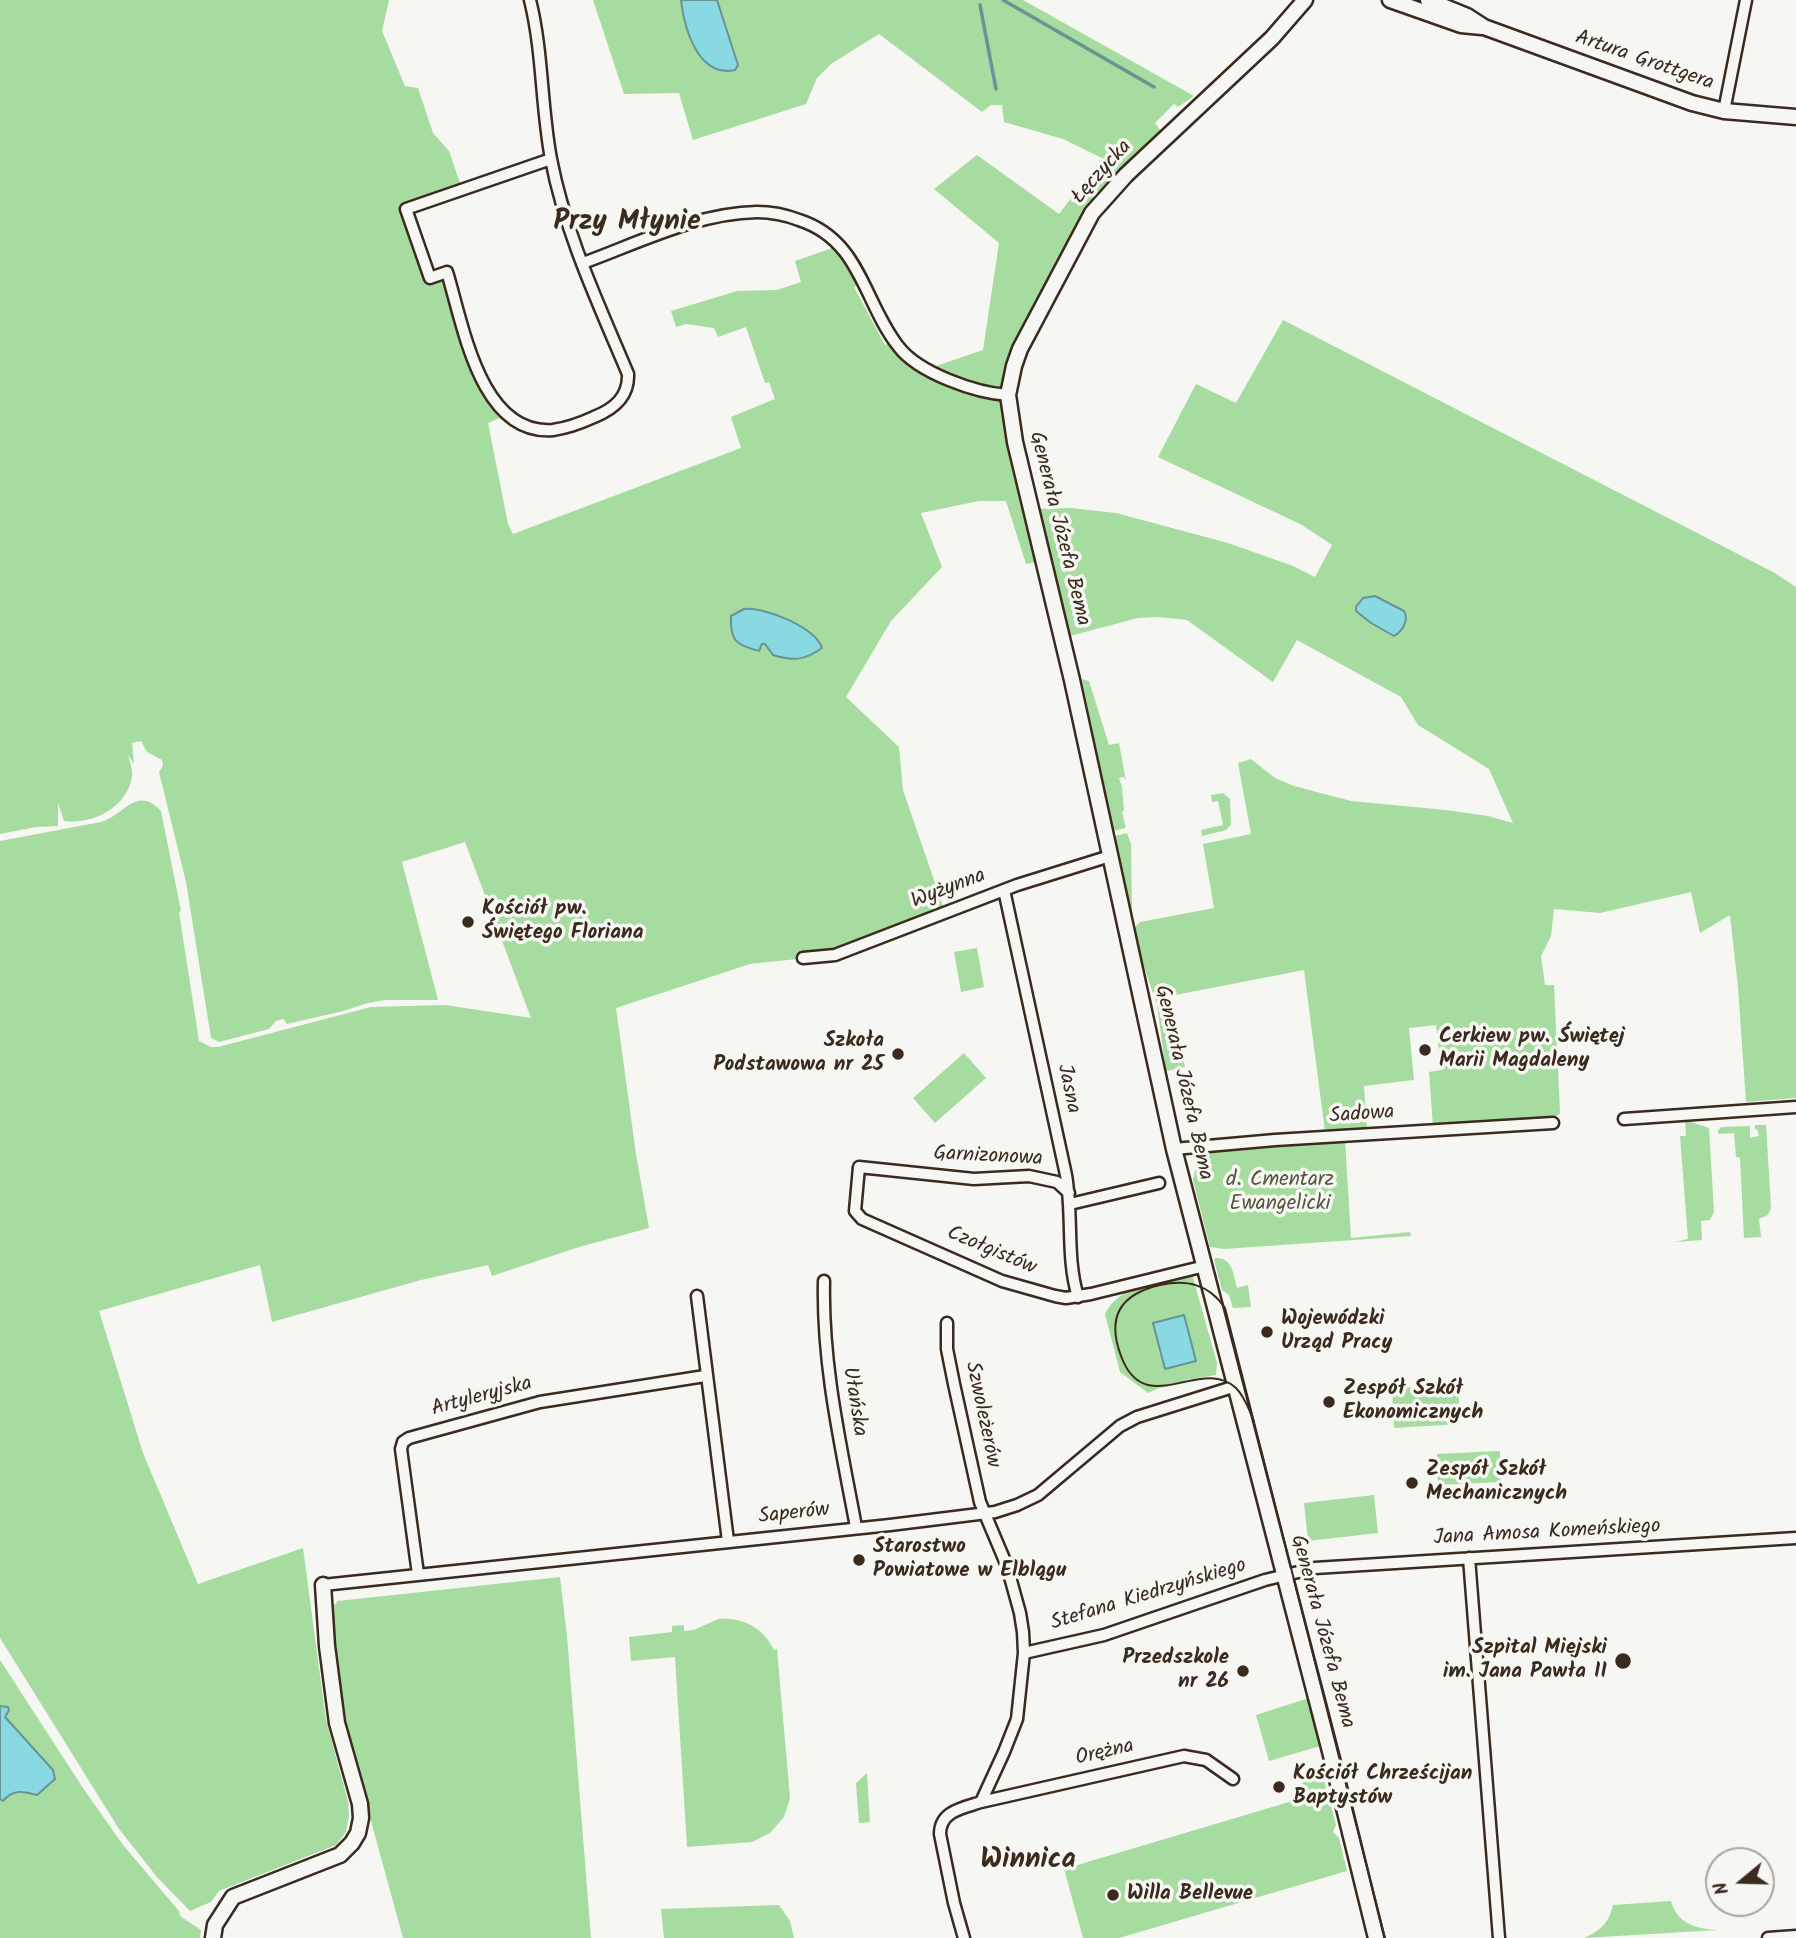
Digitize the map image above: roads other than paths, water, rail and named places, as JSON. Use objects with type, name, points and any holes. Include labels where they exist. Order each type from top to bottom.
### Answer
[{"type":"street","points":[[530,0],[538,41],[551,159],[583,263],[628,374],[627,389],[611,410],[581,423],[552,430],[520,424],[507,415],[490,396],[474,357],[447,272],[430,278],[406,209],[551,159]]},
{"type":"street","name":"Łęczycka","points":[[1259,49],[1293,0]]},
{"type":"street","name":"Łęczycka","points":[[1008,395],[1020,349],[1092,213],[1126,175],[1284,26],[1305,0]]},
{"type":"street","name":"Artura Grottgera","points":[[1390,0],[1461,25],[1484,27]]},
{"type":"street","name":"Artura Grottgera","points":[[1428,0],[1467,16],[1484,27],[1680,99],[1724,111],[1796,117]]},
{"type":"street","points":[[1724,111],[1746,0]]},
{"type":"street","points":[[583,263],[669,231],[726,216],[764,212],[797,219],[824,230],[846,251],[894,341],[908,356],[939,376],[1008,395]]},
{"type":"street","name":"Generała Józefa Bema","points":[[1008,395],[1015,442],[1065,648],[1174,1149],[1376,1938]]},
{"type":"street","name":"Wyżynna","points":[[803,958],[835,955],[1004,890],[1110,856]]},
{"type":"street","name":"Jasna","points":[[1004,890],[1070,1199],[1072,1278],[1078,1297]]},
{"type":"street","points":[[1624,1119],[1796,1107]]},
{"type":"street","name":"Sadowa","points":[[1174,1149],[1553,1123]]},
{"type":"street","name":"Garnizonowa","points":[[859,1167],[974,1179],[1029,1176],[1057,1182],[1070,1199]]},
{"type":"street","name":"Czołgistów","points":[[859,1167],[855,1211],[862,1219],[1019,1287],[1055,1296],[1078,1297],[1205,1266]]},
{"type":"street","points":[[1070,1199],[1159,1183]]},
{"type":"street","name":"Ułańska","points":[[824,1281],[823,1318],[829,1375],[856,1527]]},
{"type":"street","points":[[696,1296],[728,1541]]},
{"type":"street","name":"Szwoleżerów","points":[[947,1323],[947,1349],[984,1514],[993,1530],[1015,1591],[1024,1653],[1015,1725],[981,1802]]},
{"type":"street","name":"Artyleryjska","points":[[418,1574],[401,1449],[403,1442],[409,1438],[540,1402],[705,1376]]},
{"type":"street","name":"Saperów","points":[[323,1585],[984,1514],[1017,1505],[1038,1495],[1120,1426],[1136,1417],[1236,1386]]},
{"type":"street","name":"Jana Amosa Komeńskiego","points":[[1284,1575],[1301,1570],[1373,1563],[1796,1538]]},
{"type":"street","points":[[1469,1558],[1499,1938]]},
{"type":"street","name":"Stefana Kiedrzyńskiego","points":[[1024,1653],[1104,1635],[1284,1575]]},
{"type":"street","points":[[214,1937],[215,1925],[233,1897],[340,1855],[352,1843],[360,1827],[360,1804],[337,1723],[328,1658],[323,1585]]},
{"type":"street","name":"Orężna","points":[[964,1938],[954,1903],[940,1828],[943,1819],[950,1813],[981,1802],[1184,1756],[1206,1760],[1233,1779]]},
{"type":"street","points":[[1768,1938],[1796,1936]]},
{"type":"water","points":[[681,0],[717,0],[738,65],[735,70],[722,70],[702,59],[685,24]]},
{"type":"water","points":[[1375,596],[1404,611],[1404,625],[1394,636],[1356,611],[1363,598]]},
{"type":"water","points":[[744,609],[764,611],[800,626],[818,640],[822,648],[804,658],[793,659],[773,655],[765,644],[762,644],[759,651],[745,647],[736,641],[731,624],[731,616]]},
{"type":"water","points":[[1184,1315],[1196,1361],[1165,1369],[1153,1323]]},
{"type":"water","points":[[0,1706],[8,1707],[5,1717],[53,1770],[55,1779],[37,1795],[18,1792],[3,1801],[0,1799]]},
{"type":"waterway","points":[[1003,0],[1154,87]]},
{"type":"waterway","points":[[980,5],[996,89]]},
{"type":"tram line","points":[[1254,1421],[1252,1417],[1246,1404],[1236,1388],[1222,1380],[1207,1378],[1159,1386],[1144,1384],[1131,1375],[1121,1356],[1115,1329],[1116,1318],[1127,1301],[1135,1294],[1160,1285],[1188,1283],[1212,1293],[1225,1308],[1385,1938]]},
{"type":"place","name":"Kościół pw. Świętego Floriana","points":[[468,922]]},
{"type":"place","name":"Cerkiew pw. Świętej Marii Magdaleny","points":[[1425,1050]]},
{"type":"place","name":"Szkoła Podstawowa nr 25","points":[[898,1054]]},
{"type":"place","name":"Wojewódzki Urząd Pracy","points":[[1267,1332]]},
{"type":"place","name":"Zespół Szkół Ekonomicznych","points":[[1329,1402]]},
{"type":"place","name":"Zespół Szkół Mechanicznych","points":[[1412,1483]]},
{"type":"place","name":"Starostwo Powiatowe w Elblągu","points":[[859,1560]]},
{"type":"place","name":"Szpital Miejski im. Jana Pawła II","points":[[1623,1661]]},
{"type":"place","name":"Przedszkole nr 26","points":[[1243,1671]]},
{"type":"place","name":"Kościół Chrześcijan Baptystów","points":[[1279,1787]]},
{"type":"place","name":"Willa Bellevue","points":[[1113,1895]]},
{"type":"district","name":"Przy Młynie","points":[[627,224]]},
{"type":"district","name":"Winnica","points":[[1028,1862]]},
{"type":"park label","name":"d. Cmentarz Ewangelicki","points":[[1280,1193]]}]
